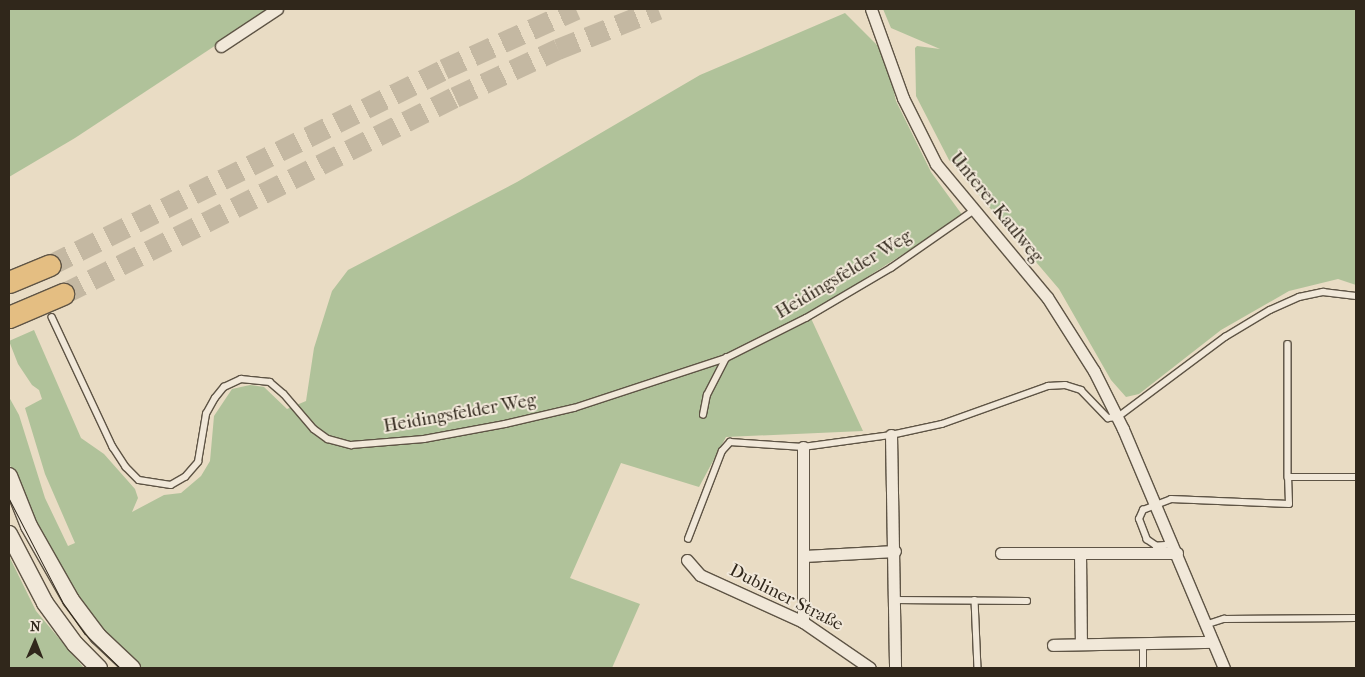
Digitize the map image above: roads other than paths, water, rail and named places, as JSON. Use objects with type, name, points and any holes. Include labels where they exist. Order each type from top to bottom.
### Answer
[{"type":"highway","points":[[9,282],[50,265]]},
{"type":"highway","points":[[9,317],[63,294]]},
{"type":"main road","points":[[9,476],[29,526],[71,600],[98,636],[132,668]]},
{"type":"main road","points":[[9,534],[45,603],[75,644],[100,668]]},
{"type":"street","points":[[221,46],[277,9]]},
{"type":"street","name":"Unterer Kaulweg","points":[[871,9],[922,138],[936,164],[973,211],[1046,296],[1094,371],[1118,417],[1176,549],[1205,625],[1224,668]]},
{"type":"street","points":[[891,435],[895,551],[895,668]]},
{"type":"street","points":[[803,447],[803,622]]},
{"type":"street","points":[[1001,553],[1080,553],[1176,549]]},
{"type":"street","points":[[804,556],[895,551]]},
{"type":"street","points":[[1080,553],[1081,643]]},
{"type":"street","name":"Dubliner Straße","points":[[687,560],[700,575],[803,622],[870,668]]},
{"type":"street","points":[[1053,644],[1212,642]]},
{"type":"lane","name":"Heidingsfelder Weg","points":[[52,317],[113,447],[139,480],[152,484],[171,485],[185,477],[198,462],[206,414],[224,387],[241,379],[256,378],[270,382],[284,394],[314,429],[328,439],[351,444],[386,444],[505,424],[574,408],[726,358],[806,318],[891,268],[973,211]]},
{"type":"lane","points":[[688,540],[725,444],[803,447],[891,435],[942,424],[1048,386],[1065,385],[1081,390],[1108,418],[1118,417],[1225,337],[1270,310],[1299,297],[1323,292],[1356,296]]},
{"type":"lane","points":[[1176,549],[1156,546],[1147,540],[1141,530],[1139,518],[1143,510],[1170,499],[1211,499],[1289,504],[1288,344]]},
{"type":"lane","points":[[703,415],[707,396],[726,358]]},
{"type":"lane","points":[[1288,477],[1356,477]]},
{"type":"lane","points":[[895,600],[1027,601]]},
{"type":"lane","points":[[975,600],[978,668]]},
{"type":"lane","points":[[1205,625],[1224,619],[1356,618]]},
{"type":"lane","points":[[1143,643],[1143,668]]},
{"type":"tunnel","points":[[50,265],[444,69],[576,9]]},
{"type":"tunnel","points":[[63,294],[455,97],[558,49],[658,9]]},
{"type":"tram line","points":[[9,499],[63,603],[85,634],[120,668]]}]
